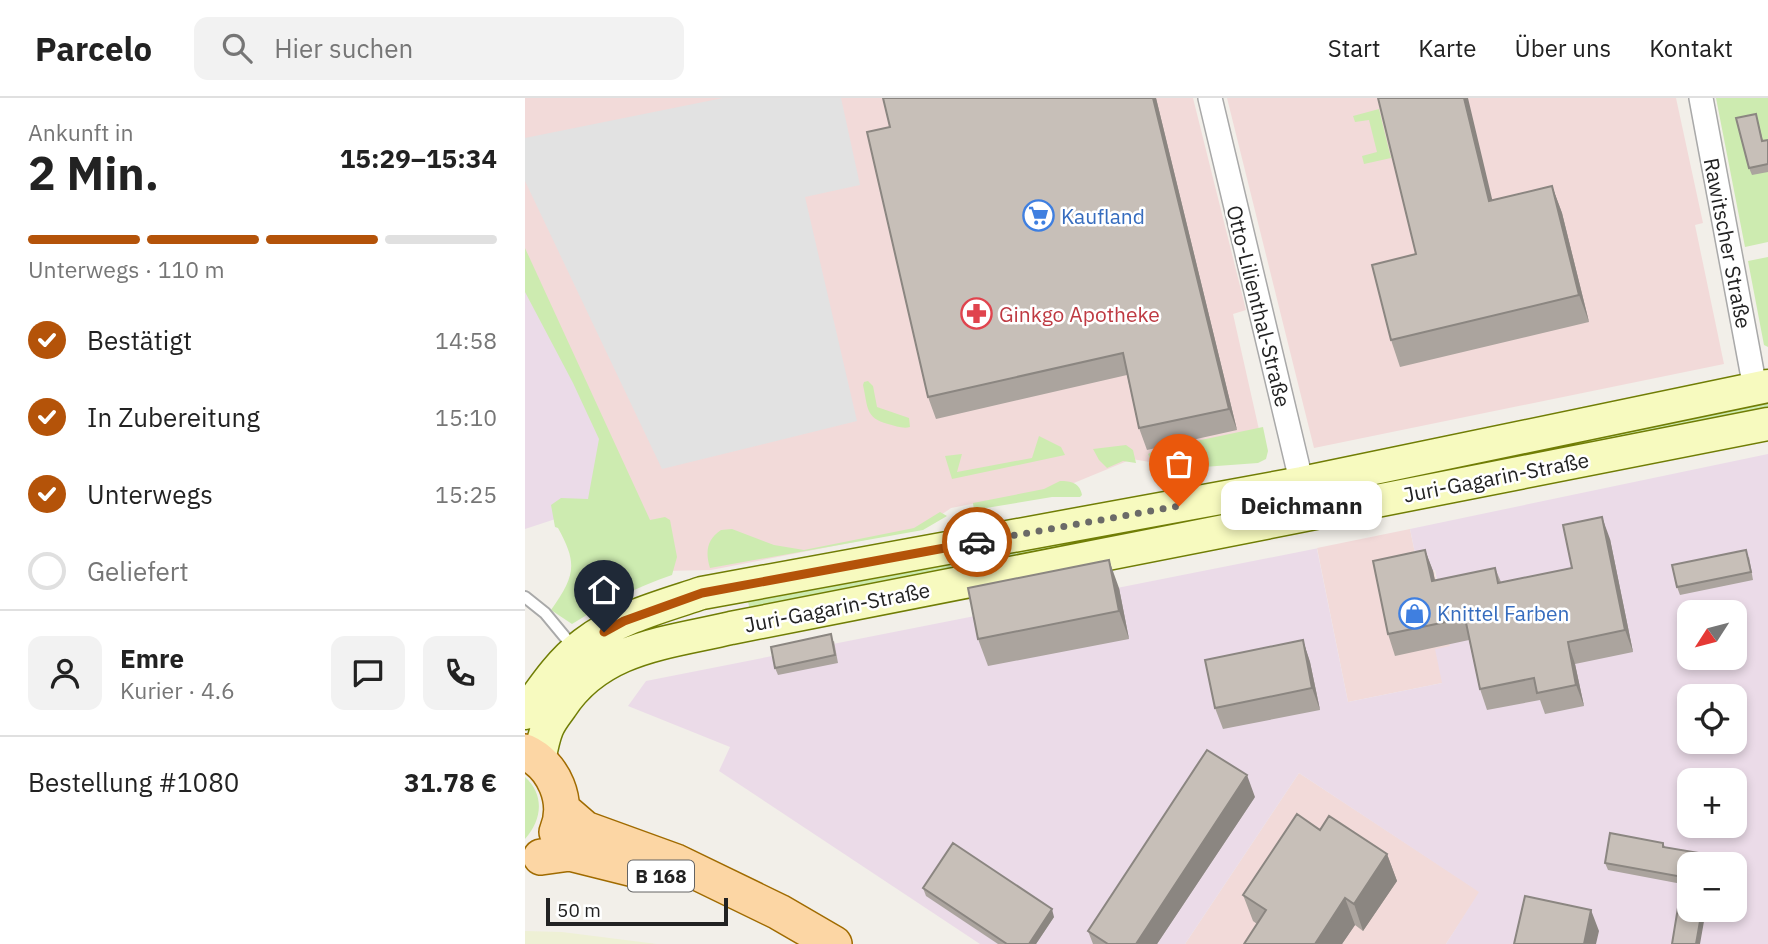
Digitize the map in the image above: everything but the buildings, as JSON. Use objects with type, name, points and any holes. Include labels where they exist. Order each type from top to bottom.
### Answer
[{"type":"main road","points":[[532,756],[554,779],[563,810]]},
{"type":"main road","name":"B 168","points":[[533,862],[553,842],[563,810],[585,829],[676,862],[779,912],[834,944]]},
{"type":"main road","name":"B 168","points":[[533,862],[570,853],[702,887],[779,912]]},
{"type":"street","name":"Otto-Lilienthal-Straße","points":[[1210,98],[1309,514]]},
{"type":"street","name":"Rawitscher Straße","points":[[1701,98],[1762,387]]},
{"type":"street","name":"Juri-Gagarin-Straße","points":[[525,713],[549,679],[585,642],[624,621],[706,598],[1302,482],[1762,387]]},
{"type":"street","name":"Juri-Gagarin-Straße","points":[[532,756],[571,691],[594,670],[616,657],[727,623],[1309,514],[1768,424]]},
{"type":"lane","points":[[525,597],[545,613],[576,651]]},
{"type":"shaded area","points":[[525,98],[1193,98],[1246,310],[1233,314],[1262,443],[1179,467],[1132,459],[1069,485],[951,508],[921,529],[711,570],[662,571],[525,271]]},
{"type":"shaded area","points":[[723,98],[841,98],[860,185],[805,197],[857,421],[662,469],[525,181],[525,138]]},
{"type":"shaded area","points":[[1227,98],[1676,98],[1703,223],[1695,225],[1724,364],[1314,448]]},
{"type":"shaded area","points":[[525,271],[604,437],[589,508],[525,529]]},
{"type":"shaded area","points":[[1768,454],[1768,944],[1446,944],[1479,892],[1299,773],[1185,944],[980,944],[719,771],[730,747],[628,706],[646,681],[1319,548],[1317,549],[1348,702],[1442,683],[1435,649],[1450,646],[1435,570],[1419,573],[1410,529]]},
{"type":"shaded area","name":"Knittel Farben","points":[[1410,529],[1419,573],[1434,570],[1450,646],[1442,683],[1348,702],[1317,548]]},
{"type":"shaded area","points":[[1299,773],[1480,892],[1446,944],[1185,944]]},
{"type":"green space","points":[[1716,98],[1768,98],[1768,242],[1745,247]]},
{"type":"green space","points":[[1379,109],[1391,158],[1364,164],[1362,156],[1377,152],[1369,120],[1355,122],[1353,116]]},
{"type":"green space","points":[[525,248],[650,520],[665,517],[670,520],[677,557],[672,575],[621,597],[572,624],[551,610],[569,579],[571,561],[564,540],[555,527],[551,505],[561,498],[588,499],[599,439],[525,292]]},
{"type":"green space","points":[[1768,257],[1768,347],[1764,345],[1748,261]]},
{"type":"green space","points":[[868,381],[873,386],[877,407],[909,418],[910,427],[881,422],[871,415],[863,385]]},
{"type":"green space","points":[[1768,401],[1768,412],[1376,489],[1374,479]]},
{"type":"green space","points":[[1263,427],[1268,451],[1266,459],[1258,463],[1162,470],[1154,466],[1148,454],[1158,449]]},
{"type":"green space","points":[[1039,436],[1061,447],[1065,455],[952,479],[945,456],[962,454],[957,472],[1032,458]]},
{"type":"green space","points":[[1126,445],[1133,450],[1136,463],[1123,461],[1107,468],[1093,449]]},
{"type":"green space","points":[[1060,481],[1074,484],[1082,495],[1052,497],[974,510],[973,503],[1044,489]]},
{"type":"green space","points":[[940,512],[947,516],[923,530],[710,568],[708,562],[710,542],[721,530],[732,529],[774,545],[804,550],[914,528]]},
{"type":"green space","points":[[1102,535],[1104,542],[751,613],[748,602]]},
{"type":"green space","points":[[525,777],[536,792],[539,808],[535,824],[525,839]]},
{"type":"green space","points":[[525,931],[562,932],[657,944],[525,944]]},
{"type":"way so far","points":[[977,542],[1179,506]]},
{"type":"place","name":"Kaufland","points":[[1038,216]]},
{"type":"place","name":"Ginkgo Apotheke","points":[[976,314]]},
{"type":"place","name":"Deichmann","points":[[1179,506]]},
{"type":"place","name":"Knittel Farben","points":[[1414,613]]},
{"type":"route","points":[[604,632],[624,621],[702,593],[977,542]]}]
